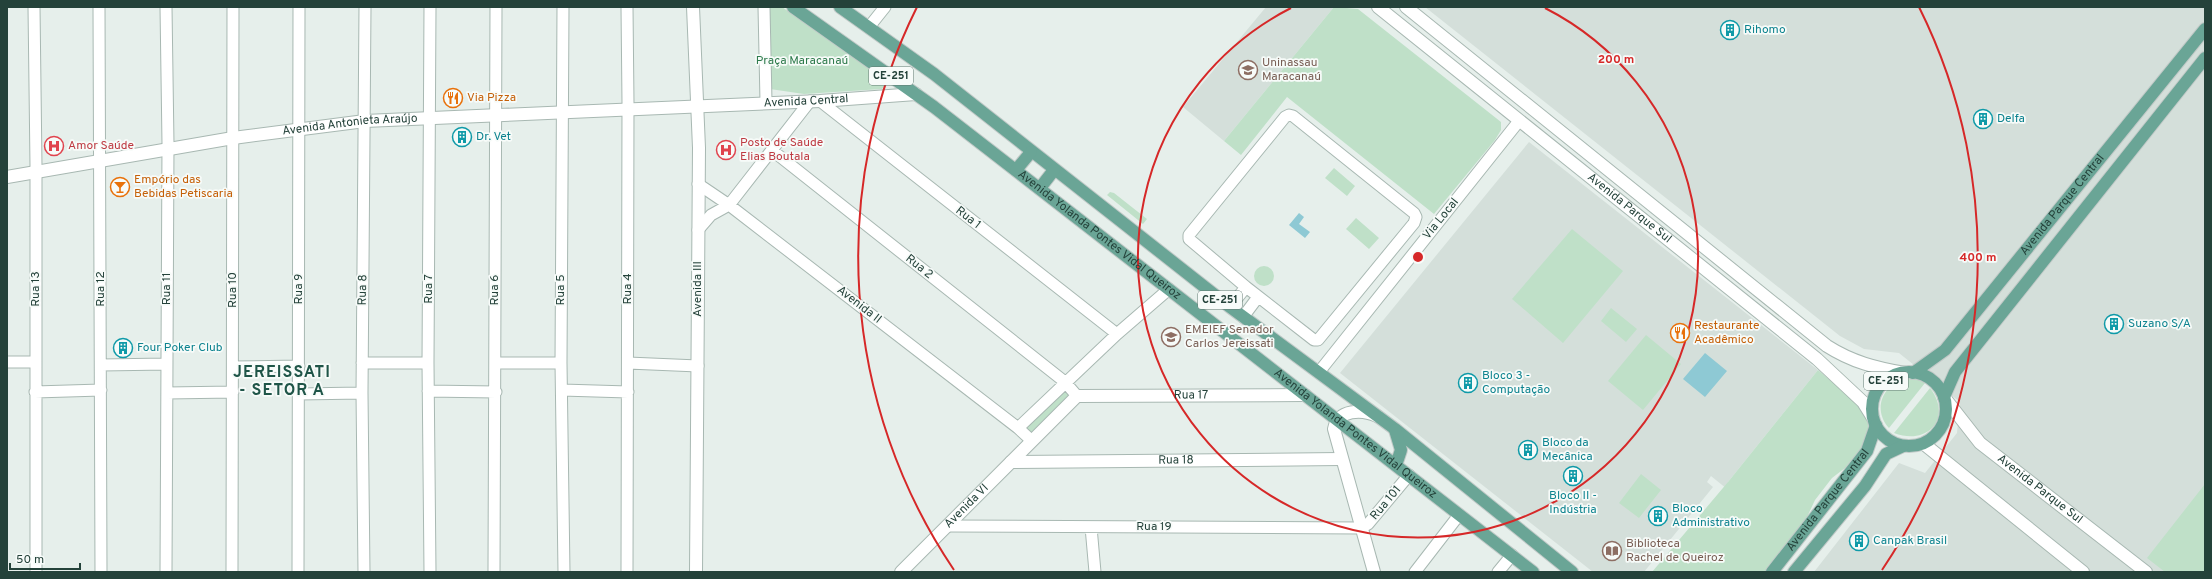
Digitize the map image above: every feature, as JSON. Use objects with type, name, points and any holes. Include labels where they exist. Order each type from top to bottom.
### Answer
[{"type":"main road","name":"Avenida Yolanda Pontes Vidal Queiroz","points":[[794,7],[916,94],[1040,188],[1533,572]]},
{"type":"main road","name":"Avenida Yolanda Pontes Vidal Queiroz","points":[[840,7],[934,74],[1031,152],[1230,307],[1395,429],[1572,572]]},
{"type":"main road","name":"Avenida Parque Central","points":[[1909,373],[1945,350],[2205,29]]},
{"type":"main road","name":"Avenida Parque Central","points":[[1944,397],[1955,372],[2205,58]]},
{"type":"main road","points":[[1016,170],[1031,152]]},
{"type":"main road","points":[[1040,188],[1054,170]]},
{"type":"main road","name":"CE-251","points":[[1875,421],[1872,407],[1879,388],[1895,375],[1909,373],[1932,380],[1944,397]]},
{"type":"main road","points":[[1875,421],[1886,438],[1903,446],[1924,444],[1933,438],[1941,429],[1947,408],[1944,397]]},
{"type":"main road","name":"Avenida Parque Central","points":[[1772,572],[1867,451],[1875,421]]},
{"type":"main road","points":[[1395,429],[1401,450],[1396,465]]},
{"type":"main road","name":"Avenida Parque Central","points":[[1794,572],[1865,486],[1886,454],[1903,446]]},
{"type":"street","name":"Rua 13","points":[[34,7],[36,170],[36,572]]},
{"type":"street","name":"Rua 12","points":[[99,7],[101,572]]},
{"type":"street","name":"Rua 11","points":[[166,7],[168,150],[166,572]]},
{"type":"street","name":"Rua 10","points":[[232,572],[234,367],[233,7]]},
{"type":"street","name":"Rua 9","points":[[298,572],[299,7]]},
{"type":"street","name":"Rua 8","points":[[364,572],[362,363],[365,7]]},
{"type":"street","name":"Rua 7","points":[[430,7],[428,363],[430,572]]},
{"type":"street","name":"Rua 6","points":[[494,572],[496,392],[496,7]]},
{"type":"street","name":"Rua 5","points":[[563,7],[561,363],[564,572]]},
{"type":"street","name":"Rua 4","points":[[627,7],[627,572]]},
{"type":"street","name":"Avenida III","points":[[693,7],[698,184],[696,572]]},
{"type":"street","points":[[764,7],[766,102]]},
{"type":"street","points":[[869,27],[885,7]]},
{"type":"street","name":"Avenida Parque Sul","points":[[1378,7],[1817,359],[1863,402],[1875,421]]},
{"type":"street","name":"Avenida Parque Sul","points":[[1406,7],[1827,346],[1858,363],[1909,373]]},
{"type":"street","name":"Avenida Central","points":[[696,106],[815,101],[916,94]]},
{"type":"street","points":[[698,230],[711,215],[729,205],[815,101]]},
{"type":"street","name":"Rua 1","points":[[815,101],[1117,334]]},
{"type":"street","name":"Avenida Antonieta Araújo","points":[[7,177],[36,170],[168,150],[234,138],[299,128],[365,121],[696,106]]},
{"type":"street","points":[[1285,116],[1293,116],[1414,213],[1416,217],[1414,223],[1318,340],[1246,287],[1190,242],[1189,235],[1285,116]]},
{"type":"street","name":"Via Local","points":[[1319,372],[1519,121]]},
{"type":"street","name":"Rua 2","points":[[773,151],[1065,382],[1077,396]]},
{"type":"street","name":"Avenida II","points":[[698,184],[729,205],[1018,428],[1031,440]]},
{"type":"street","points":[[1230,307],[1246,287]]},
{"type":"street","points":[[1018,428],[1117,334],[1169,289]]},
{"type":"street","points":[[1243,317],[1258,297]]},
{"type":"street","points":[[7,362],[35,362]]},
{"type":"street","points":[[362,363],[428,363]]},
{"type":"street","points":[[495,363],[561,363]]},
{"type":"street","points":[[628,363],[698,366]]},
{"type":"street","points":[[101,365],[167,364]]},
{"type":"street","points":[[234,367],[299,366]]},
{"type":"street","points":[[35,392],[101,390]]},
{"type":"street","points":[[562,390],[628,392]]},
{"type":"street","points":[[428,391],[496,392]]},
{"type":"street","points":[[167,393],[233,392]]},
{"type":"street","points":[[298,394],[362,393]]},
{"type":"street","name":"Rua 17","points":[[1077,396],[1305,395]]},
{"type":"street","name":"Avenida VI","points":[[901,572],[1031,440],[1077,396]]},
{"type":"street","name":"Avenida Parque Sul","points":[[1944,397],[1980,443],[2146,572]]},
{"type":"street","points":[[1374,572],[1341,459],[1334,429],[1344,414],[1359,412],[1378,416]]},
{"type":"street","points":[[1924,444],[2083,572]]},
{"type":"street","name":"Rua 18","points":[[1011,462],[1341,459]]},
{"type":"street","name":"Rua 101","points":[[1361,528],[1368,524],[1409,475]]},
{"type":"street","points":[[1415,572],[1459,515]]},
{"type":"street","name":"Rua 19","points":[[947,526],[1361,528]]},
{"type":"street","points":[[1091,527],[1095,572]]},
{"type":"street","points":[[1498,572],[1512,555]]},
{"type":"shaded area","name":"Uninassau Maracanaú","points":[[1266,7],[1334,7],[1224,141],[1183,107]]},
{"type":"shaded area","points":[[1425,7],[2205,7],[2205,572],[1814,572],[1899,463],[1925,473],[1957,433],[1960,402],[1899,353],[1864,349],[1840,336]]},
{"type":"shaded area","points":[[1529,142],[1818,370],[1728,482],[1727,489],[1711,476],[1707,482],[1713,487],[1644,572],[1593,572],[1340,373]]},
{"type":"green space","name":"Praça Maracanaú","points":[[770,7],[782,7],[888,82],[882,89],[804,94],[770,89]]},
{"type":"green space","points":[[1334,7],[1358,9],[1501,122],[1501,130],[1495,140],[1434,214],[1287,97],[1241,155],[1224,141]]},
{"type":"green space","points":[[1334,168],[1355,186],[1347,196],[1325,178]]},
{"type":"green space","points":[[1110,192],[1114,193],[1147,219],[1143,224],[1107,195]]},
{"type":"green space","points":[[1356,218],[1379,238],[1369,249],[1346,229]]},
{"type":"green space","points":[[1572,229],[1623,271],[1563,343],[1512,299]]},
{"type":"green space","points":[[1264,266],[1271,269],[1274,276],[1271,283],[1264,286],[1257,283],[1254,276],[1257,269]]},
{"type":"green space","points":[[1611,308],[1637,329],[1626,342],[1601,321]]},
{"type":"green space","points":[[1646,335],[1681,364],[1643,410],[1608,381]]},
{"type":"green space","points":[[1818,370],[1864,409],[1870,425],[1864,445],[1845,468],[1832,478],[1815,500],[1807,517],[1765,572],[1652,572],[1728,482]]},
{"type":"green space","points":[[1904,378],[1915,378],[1925,383],[1889,428],[1881,413],[1882,399],[1890,387]]},
{"type":"green space","points":[[1930,388],[1936,399],[1939,410],[1938,419],[1933,427],[1917,436],[1906,436],[1894,433]]},
{"type":"green space","points":[[1066,389],[1071,397],[1034,435],[1024,426]]},
{"type":"green space","points":[[1641,474],[1661,490],[1639,518],[1619,503]]},
{"type":"green space","points":[[2205,484],[2205,572],[2165,572],[2147,558]]},
{"type":"water","points":[[1299,213],[1304,217],[1299,224],[1310,232],[1305,238],[1289,225]]},
{"type":"water","points":[[1705,353],[1727,371],[1705,397],[1683,379]]},
{"type":"place","name":"Rihomo","points":[[1730,30]]},
{"type":"place","name":"Uninassau Maracanaú","points":[[1248,70]]},
{"type":"place","name":"Via Pizza","points":[[453,98]]},
{"type":"place","name":"Delfa","points":[[1983,119]]},
{"type":"place","name":"Dr. Vet","points":[[462,137]]},
{"type":"place","name":"Amor Saúde","points":[[54,146]]},
{"type":"place","name":"Posto de Saúde Elias Boutala","points":[[726,150]]},
{"type":"place","name":"Empório das Bebidas Petiscaria","points":[[120,187]]},
{"type":"place","name":"Suzano S/A","points":[[2114,324]]},
{"type":"place","name":"Restaurante Acadêmico","points":[[1680,333]]},
{"type":"place","name":"EMEIEF Senador Carlos Jereissati","points":[[1171,337]]},
{"type":"place","name":"Four Poker Club","points":[[123,348]]},
{"type":"place","name":"Bloco 3 - Computação","points":[[1468,383]]},
{"type":"place","name":"Bloco da Mecânica","points":[[1528,450]]},
{"type":"place","name":"Bloco II - Indústria","points":[[1573,476]]},
{"type":"place","name":"Bloco Administrativo","points":[[1658,516]]},
{"type":"place","name":"Canpak Brasil","points":[[1859,541]]},
{"type":"place","name":"Biblioteca Rachel de Queiroz","points":[[1612,551]]},
{"type":"district","name":"JEREISSATI - SETOR A","points":[[282,382]]}]
